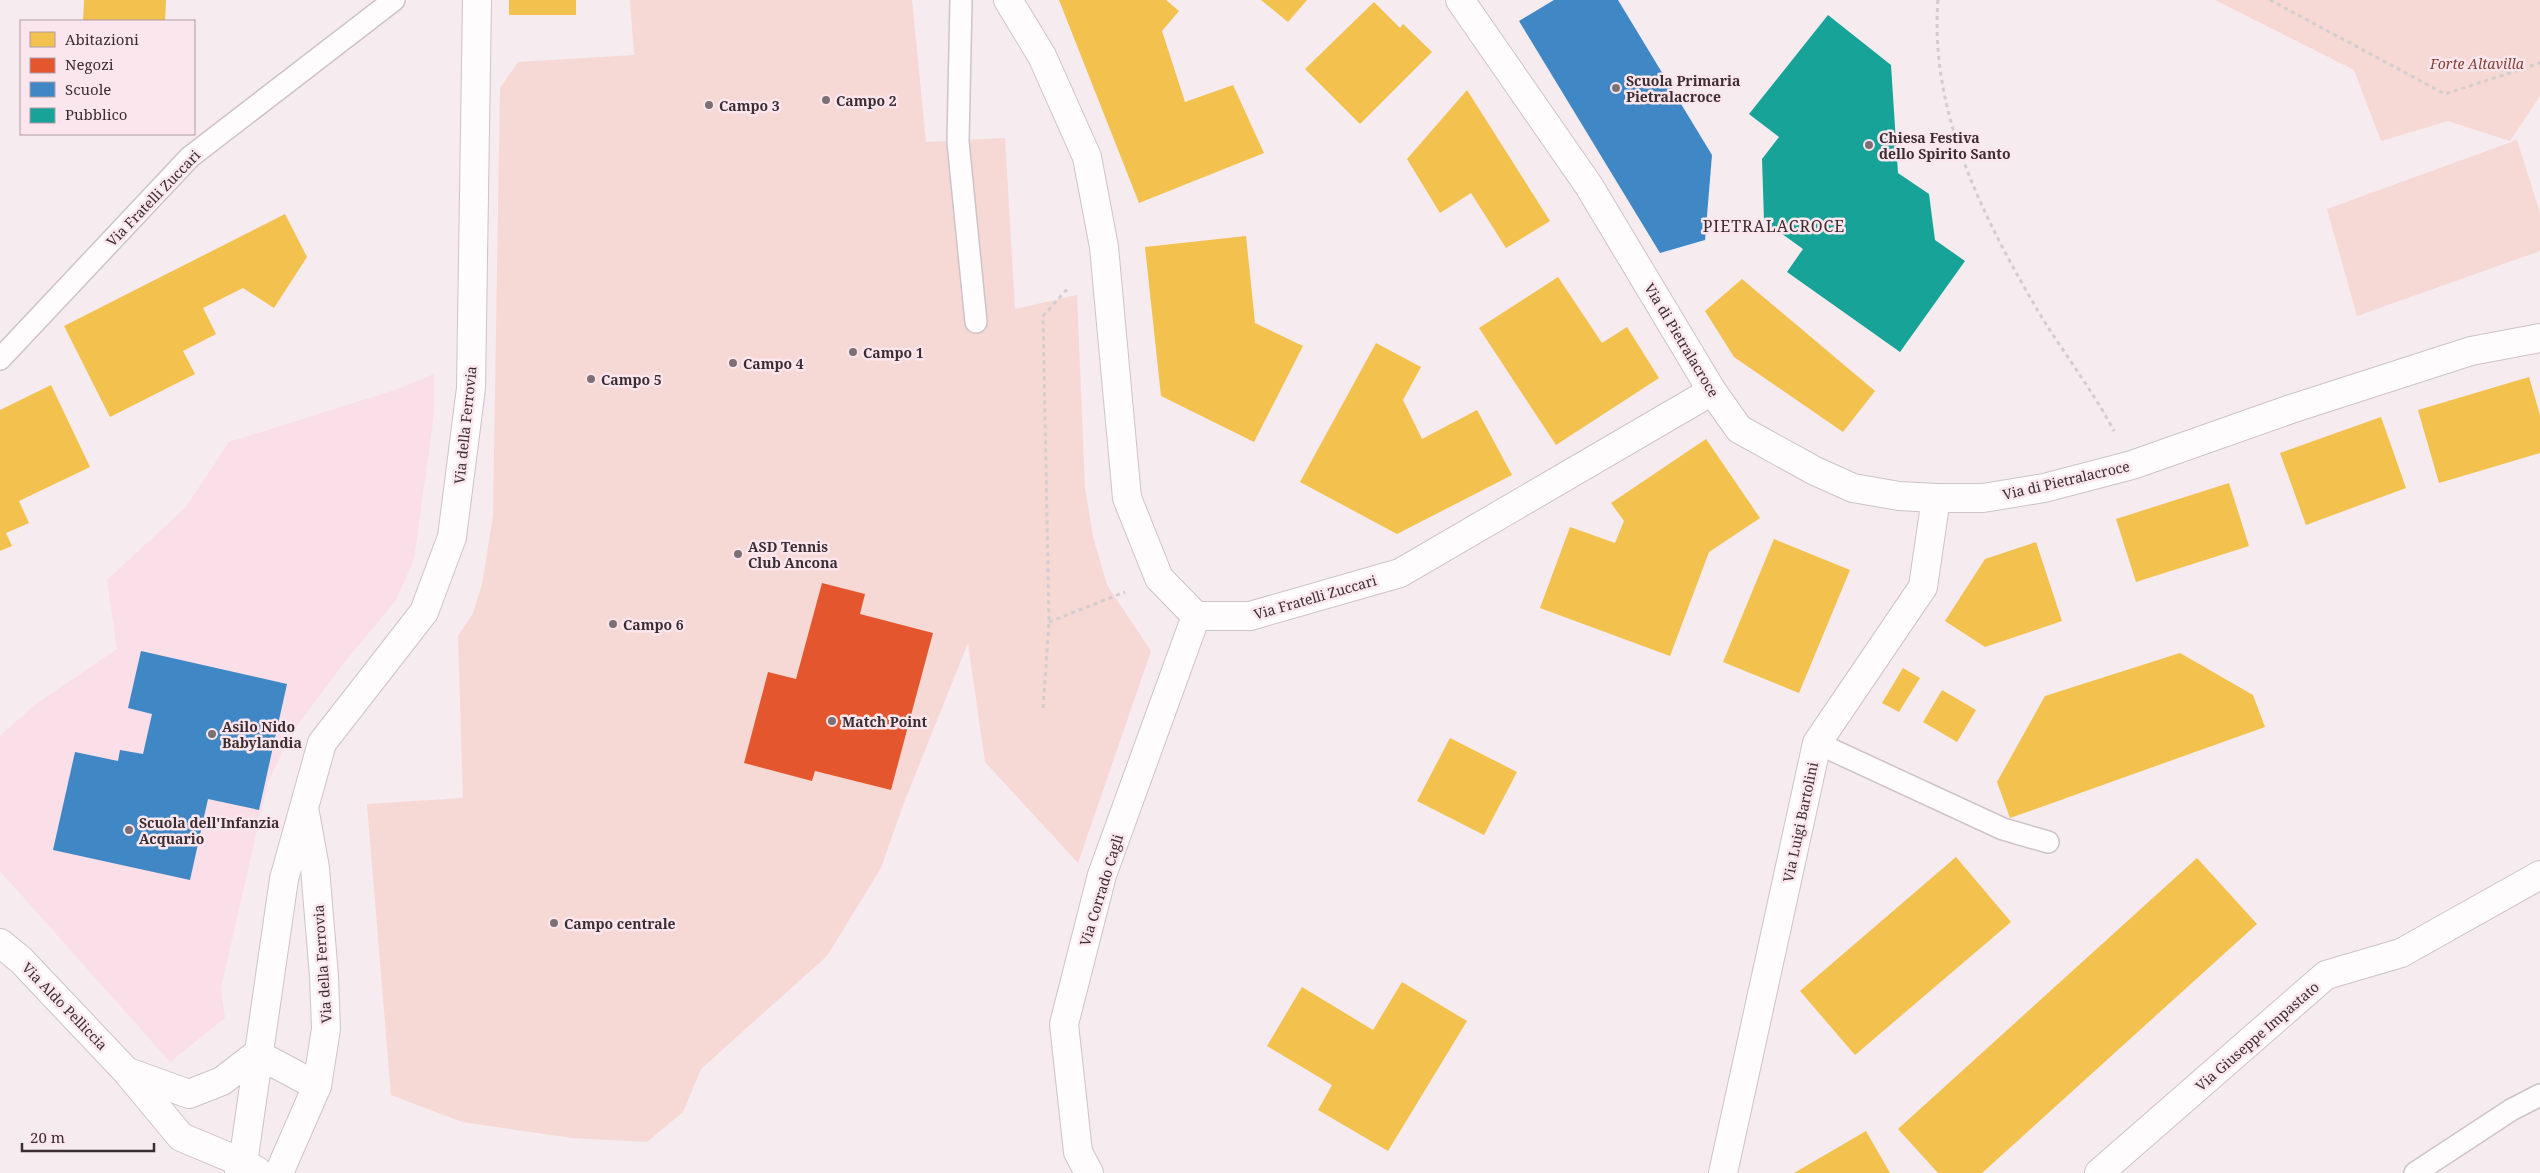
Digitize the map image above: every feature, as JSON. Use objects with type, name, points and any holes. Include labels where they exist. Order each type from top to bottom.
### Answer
[{"type":"street","name":"Via della Ferrovia","points":[[247,1170],[257,1054],[284,879],[322,743],[424,612],[452,537],[472,388],[477,0]]},
{"type":"street","points":[[1008,0],[1042,56],[1087,156],[1104,247],[1127,498],[1159,578],[1196,616]]},
{"type":"street","name":"Via di Pietralacroce","points":[[1460,0],[1589,186],[1712,391],[1739,429],[1815,471],[1853,488],[1899,496],[1936,498],[1983,498],[2044,488],[2132,465],[2291,409],[2471,351],[2540,338]]},
{"type":"street","name":"Via Fratelli Zuccari","points":[[1196,616],[1250,616],[1400,573],[1712,391]]},
{"type":"street","name":"Via Luigi Bartolini","points":[[1723,1173],[1817,743],[1923,587],[1936,498]]},
{"type":"street","name":"Via Corrado Cagli","points":[[1088,1173],[1078,1152],[1064,1024],[1102,874],[1196,616]]},
{"type":"street","name":"Via della Ferrovia","points":[[279,1173],[317,1086],[326,1029],[324,976],[315,868],[304,807]]},
{"type":"street","name":"Via Giuseppe Impastato","points":[[2099,1173],[2326,975],[2402,953],[2540,875]]},
{"type":"street","name":"Via Aldo Pelliccia","points":[[0,943],[21,960],[127,1072],[181,1137],[247,1170]]},
{"type":"street","points":[[257,1054],[317,1086]]},
{"type":"street","name":"Via Aldo Pelliccia","points":[[127,1072],[189,1094],[222,1081],[257,1054]]},
{"type":"lane","name":"Via Fratelli Zuccari","points":[[0,359],[190,157],[394,0]]},
{"type":"lane","points":[[961,0],[958,142],[976,322]]},
{"type":"lane","points":[[1817,743],[2002,829],[2048,842]]},
{"type":"lane","points":[[2415,1173],[2511,1110],[2540,1095]]},
{"type":"path","points":[[1938,0],[1937,22],[1942,80],[1958,149],[1988,219],[2042,316],[2104,412],[2132,465]]},
{"type":"path","points":[[2270,0],[2445,94],[2540,63]]},
{"type":"path","points":[[1043,708],[1049,622],[1043,316],[1104,247]]},
{"type":"path","points":[[1049,622],[1159,578]]},
{"type":"shaded area","points":[[434,374],[434,414],[414,559],[396,600],[343,664],[291,734],[268,782],[221,988],[225,1018],[170,1062],[0,871],[0,736],[36,704],[117,649],[107,580],[186,507],[229,442],[395,390]]},
{"type":"green space","name":"ASD Tennis Club Ancona","points":[[630,0],[912,0],[926,142],[1005,138],[1015,309],[1077,295],[1085,488],[1093,537],[1107,585],[1151,651],[1078,863],[985,762],[968,643],[903,805],[881,868],[827,956],[701,1069],[683,1112],[647,1142],[572,1138],[462,1122],[391,1095],[367,804],[463,798],[458,636],[473,613],[482,585],[493,516],[500,88],[518,62],[634,55]]},
{"type":"green space","name":"Forte Altavilla","points":[[2215,0],[2540,0],[2540,96],[2510,141],[2448,121],[2381,141],[2354,70]]},
{"type":"green space","points":[[2517,140],[2540,213],[2540,251],[2357,316],[2327,209]]},
{"type":"building: Abitazioni","points":[[84,0],[166,0],[165,20],[83,20]]},
{"type":"building: Abitazioni","points":[[509,0],[576,0],[576,15],[509,15]]},
{"type":"building: Abitazioni","points":[[1059,0],[1166,0],[1179,11],[1162,31],[1185,102],[1233,85],[1264,153],[1139,203]]},
{"type":"building: Abitazioni","points":[[1261,0],[1307,0],[1288,22]]},
{"type":"building: Abitazioni","points":[[1374,2],[1400,28],[1403,24],[1432,52],[1360,124],[1305,69]]},
{"type":"building: Abitazioni","points":[[1467,90],[1550,221],[1506,248],[1471,193],[1440,213],[1407,159]]},
{"type":"building: Abitazioni","points":[[285,214],[307,257],[274,308],[243,288],[203,308],[216,334],[183,351],[195,374],[110,417],[64,326]]},
{"type":"building: Abitazioni","points":[[1246,236],[1255,323],[1303,346],[1254,442],[1161,396],[1145,247]]},
{"type":"building: Abitazioni","points":[[1558,277],[1602,343],[1627,327],[1659,378],[1556,445],[1479,328]]},
{"type":"building: Abitazioni","points":[[1742,279],[1875,391],[1843,432],[1734,357],[1705,311]]},
{"type":"building: Abitazioni","points":[[1376,343],[1421,367],[1403,400],[1422,439],[1477,410],[1512,475],[1397,534],[1300,482]]},
{"type":"building: Abitazioni","points":[[2529,377],[2540,415],[2540,453],[2439,483],[2418,410]]},
{"type":"building: Abitazioni","points":[[51,385],[90,467],[19,501],[29,523],[6,533],[12,546],[0,551],[0,410]]},
{"type":"building: Abitazioni","points":[[2381,417],[2406,488],[2306,525],[2280,453]]},
{"type":"building: Abitazioni","points":[[1706,439],[1760,518],[1709,552],[1670,656],[1540,608],[1570,527],[1615,543],[1624,521],[1611,503]]},
{"type":"building: Abitazioni","points":[[2229,483],[2249,546],[2136,582],[2116,519]]},
{"type":"building: Abitazioni","points":[[1774,539],[1850,570],[1799,693],[1723,662]]},
{"type":"building: Abitazioni","points":[[2036,542],[2062,621],[1985,647],[1945,621],[1985,559]]},
{"type":"building: Abitazioni","points":[[2180,653],[2253,695],[2265,727],[2010,818],[1997,782],[2045,696]]},
{"type":"building: Abitazioni","points":[[1903,668],[1920,678],[1899,712],[1882,703]]},
{"type":"building: Abitazioni","points":[[1942,690],[1976,710],[1957,742],[1923,722]]},
{"type":"building: Abitazioni","points":[[1450,738],[1517,772],[1484,835],[1417,801]]},
{"type":"building: Abitazioni","points":[[1956,857],[2011,922],[1855,1055],[1800,991]]},
{"type":"building: Abitazioni","points":[[2197,858],[2257,924],[1982,1173],[1938,1173],[1898,1129]]},
{"type":"building: Abitazioni","points":[[1402,982],[1467,1021],[1388,1151],[1318,1110],[1332,1085],[1267,1046],[1302,987],[1373,1030]]},
{"type":"building: Abitazioni","points":[[1866,1131],[1890,1173],[1794,1173]]},
{"type":"building: Negozi","name":"Match Point","points":[[822,583],[865,594],[860,614],[933,633],[891,790],[815,771],[812,781],[744,763],[768,672],[796,679]]},
{"type":"building: Scuole","name":"Scuola Primaria Pietralacroce","points":[[1554,0],[1618,0],[1712,155],[1705,240],[1660,253],[1519,21]]},
{"type":"building: Scuole","points":[[141,651],[287,684],[259,810],[208,799],[190,880],[53,850],[75,752],[118,761],[120,750],[143,754],[152,714],[128,708]]},
{"type":"building: Pubblico","points":[[1828,15],[1891,65],[1898,173],[1929,194],[1935,240],[1965,261],[1900,352],[1787,272],[1803,249],[1764,221],[1762,159],[1779,137],[1749,114]]},
{"type":"place","name":"Scuola Primaria Pietralacroce","points":[[1616,88]]},
{"type":"place","name":"Campo 2","points":[[826,100]]},
{"type":"place","name":"Campo 3","points":[[709,105]]},
{"type":"place","name":"Chiesa Festiva dello Spirito Santo","points":[[1869,145]]},
{"type":"place","name":"Campo 1","points":[[853,352]]},
{"type":"place","name":"Campo 4","points":[[733,363]]},
{"type":"place","name":"Campo 5","points":[[591,379]]},
{"type":"place","name":"ASD Tennis Club Ancona","points":[[738,554]]},
{"type":"place","name":"Campo 6","points":[[613,624]]},
{"type":"place","name":"Match Point","points":[[832,721]]},
{"type":"place","name":"Asilo Nido Babylandia","points":[[212,734]]},
{"type":"place","name":"Scuola dell'Infanzia Acquario","points":[[129,830]]},
{"type":"place","name":"Campo centrale","points":[[554,923]]},
{"type":"district","name":"PIETRALACROCE","points":[[1774,226]]}]
